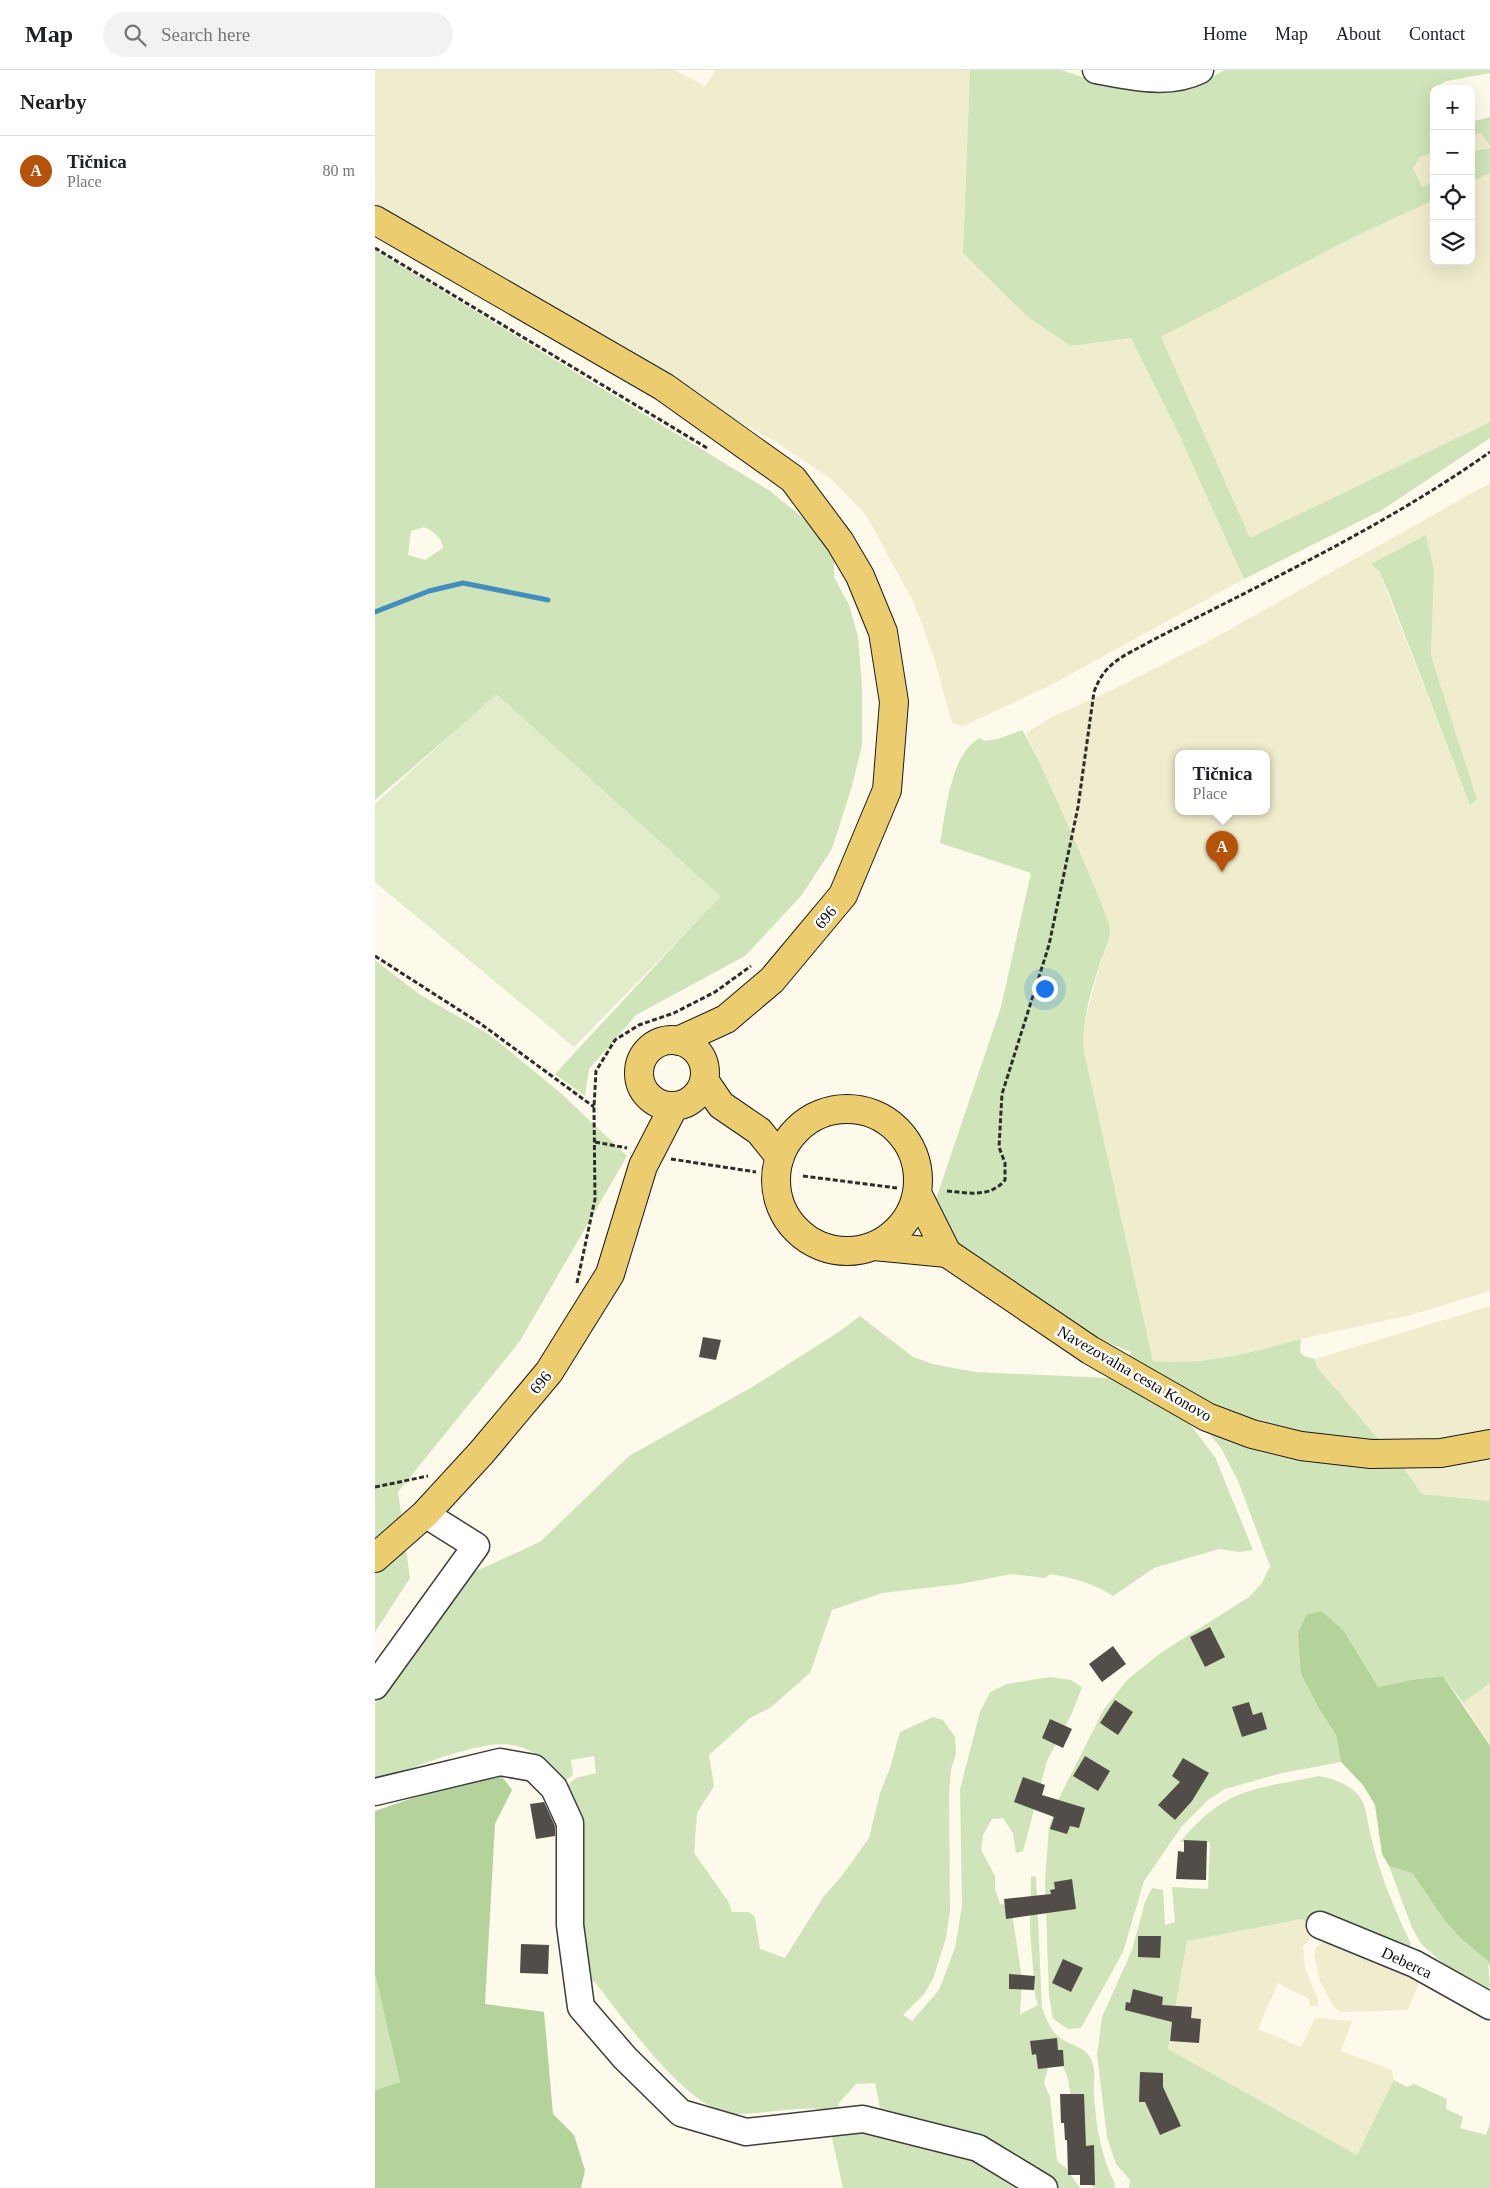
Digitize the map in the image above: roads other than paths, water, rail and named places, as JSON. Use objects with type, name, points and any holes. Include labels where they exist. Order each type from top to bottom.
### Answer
[{"type":"main road","name":"696","points":[[375,220],[664,387],[793,479],[860,576],[883,632],[894,702],[887,790],[843,895],[772,980],[726,1018],[678,1041],[668,1040],[657,1043],[641,1059],[639,1070],[640,1082],[645,1092],[635,1157],[610,1274],[549,1372],[482,1452],[425,1514],[375,1558]]},
{"type":"main road","name":"696","points":[[635,1157],[694,1088],[726,1018]]},
{"type":"main road","points":[[678,1041],[696,1051],[694,1088]]},
{"type":"main road","points":[[645,1092],[652,1100],[663,1105],[694,1088]]},
{"type":"main road","points":[[694,1088],[759,1131],[779,1157]]},
{"type":"main road","name":"Navezovalna cesta Konovo","points":[[759,1131],[808,1121],[829,1111],[853,1110],[876,1115],[895,1128],[910,1147],[917,1169],[908,1190],[909,1215],[894,1233],[874,1246]]},
{"type":"main road","name":"Navezovalna cesta Konovo","points":[[808,1121],[791,1136],[779,1157],[775,1180],[779,1203],[790,1223],[801,1234],[828,1249],[851,1251],[874,1246],[947,1252]]},
{"type":"main road","name":"Navezovalna cesta Konovo","points":[[908,1190],[947,1252],[1090,1350],[1207,1417],[1252,1434],[1301,1446],[1371,1454],[1441,1453],[1490,1444]]},
{"type":"street","points":[[1096,70],[1155,80],[1192,74],[1200,70]]},
{"type":"street","points":[[375,1686],[476,1546],[425,1514]]},
{"type":"street","points":[[375,1792],[500,1762],[534,1768],[554,1788],[569,1823],[569,1925],[581,2007],[625,2058],[681,2113],[745,2132],[863,2119],[978,2148],[1044,2188]]},
{"type":"street","name":"Deberca","points":[[1320,1925],[1415,1964],[1490,2006]]},
{"type":"waterway","points":[[375,612],[429,591],[463,583],[548,600]]},
{"type":"place","name":"Tičnica","points":[[1222,872]]}]
